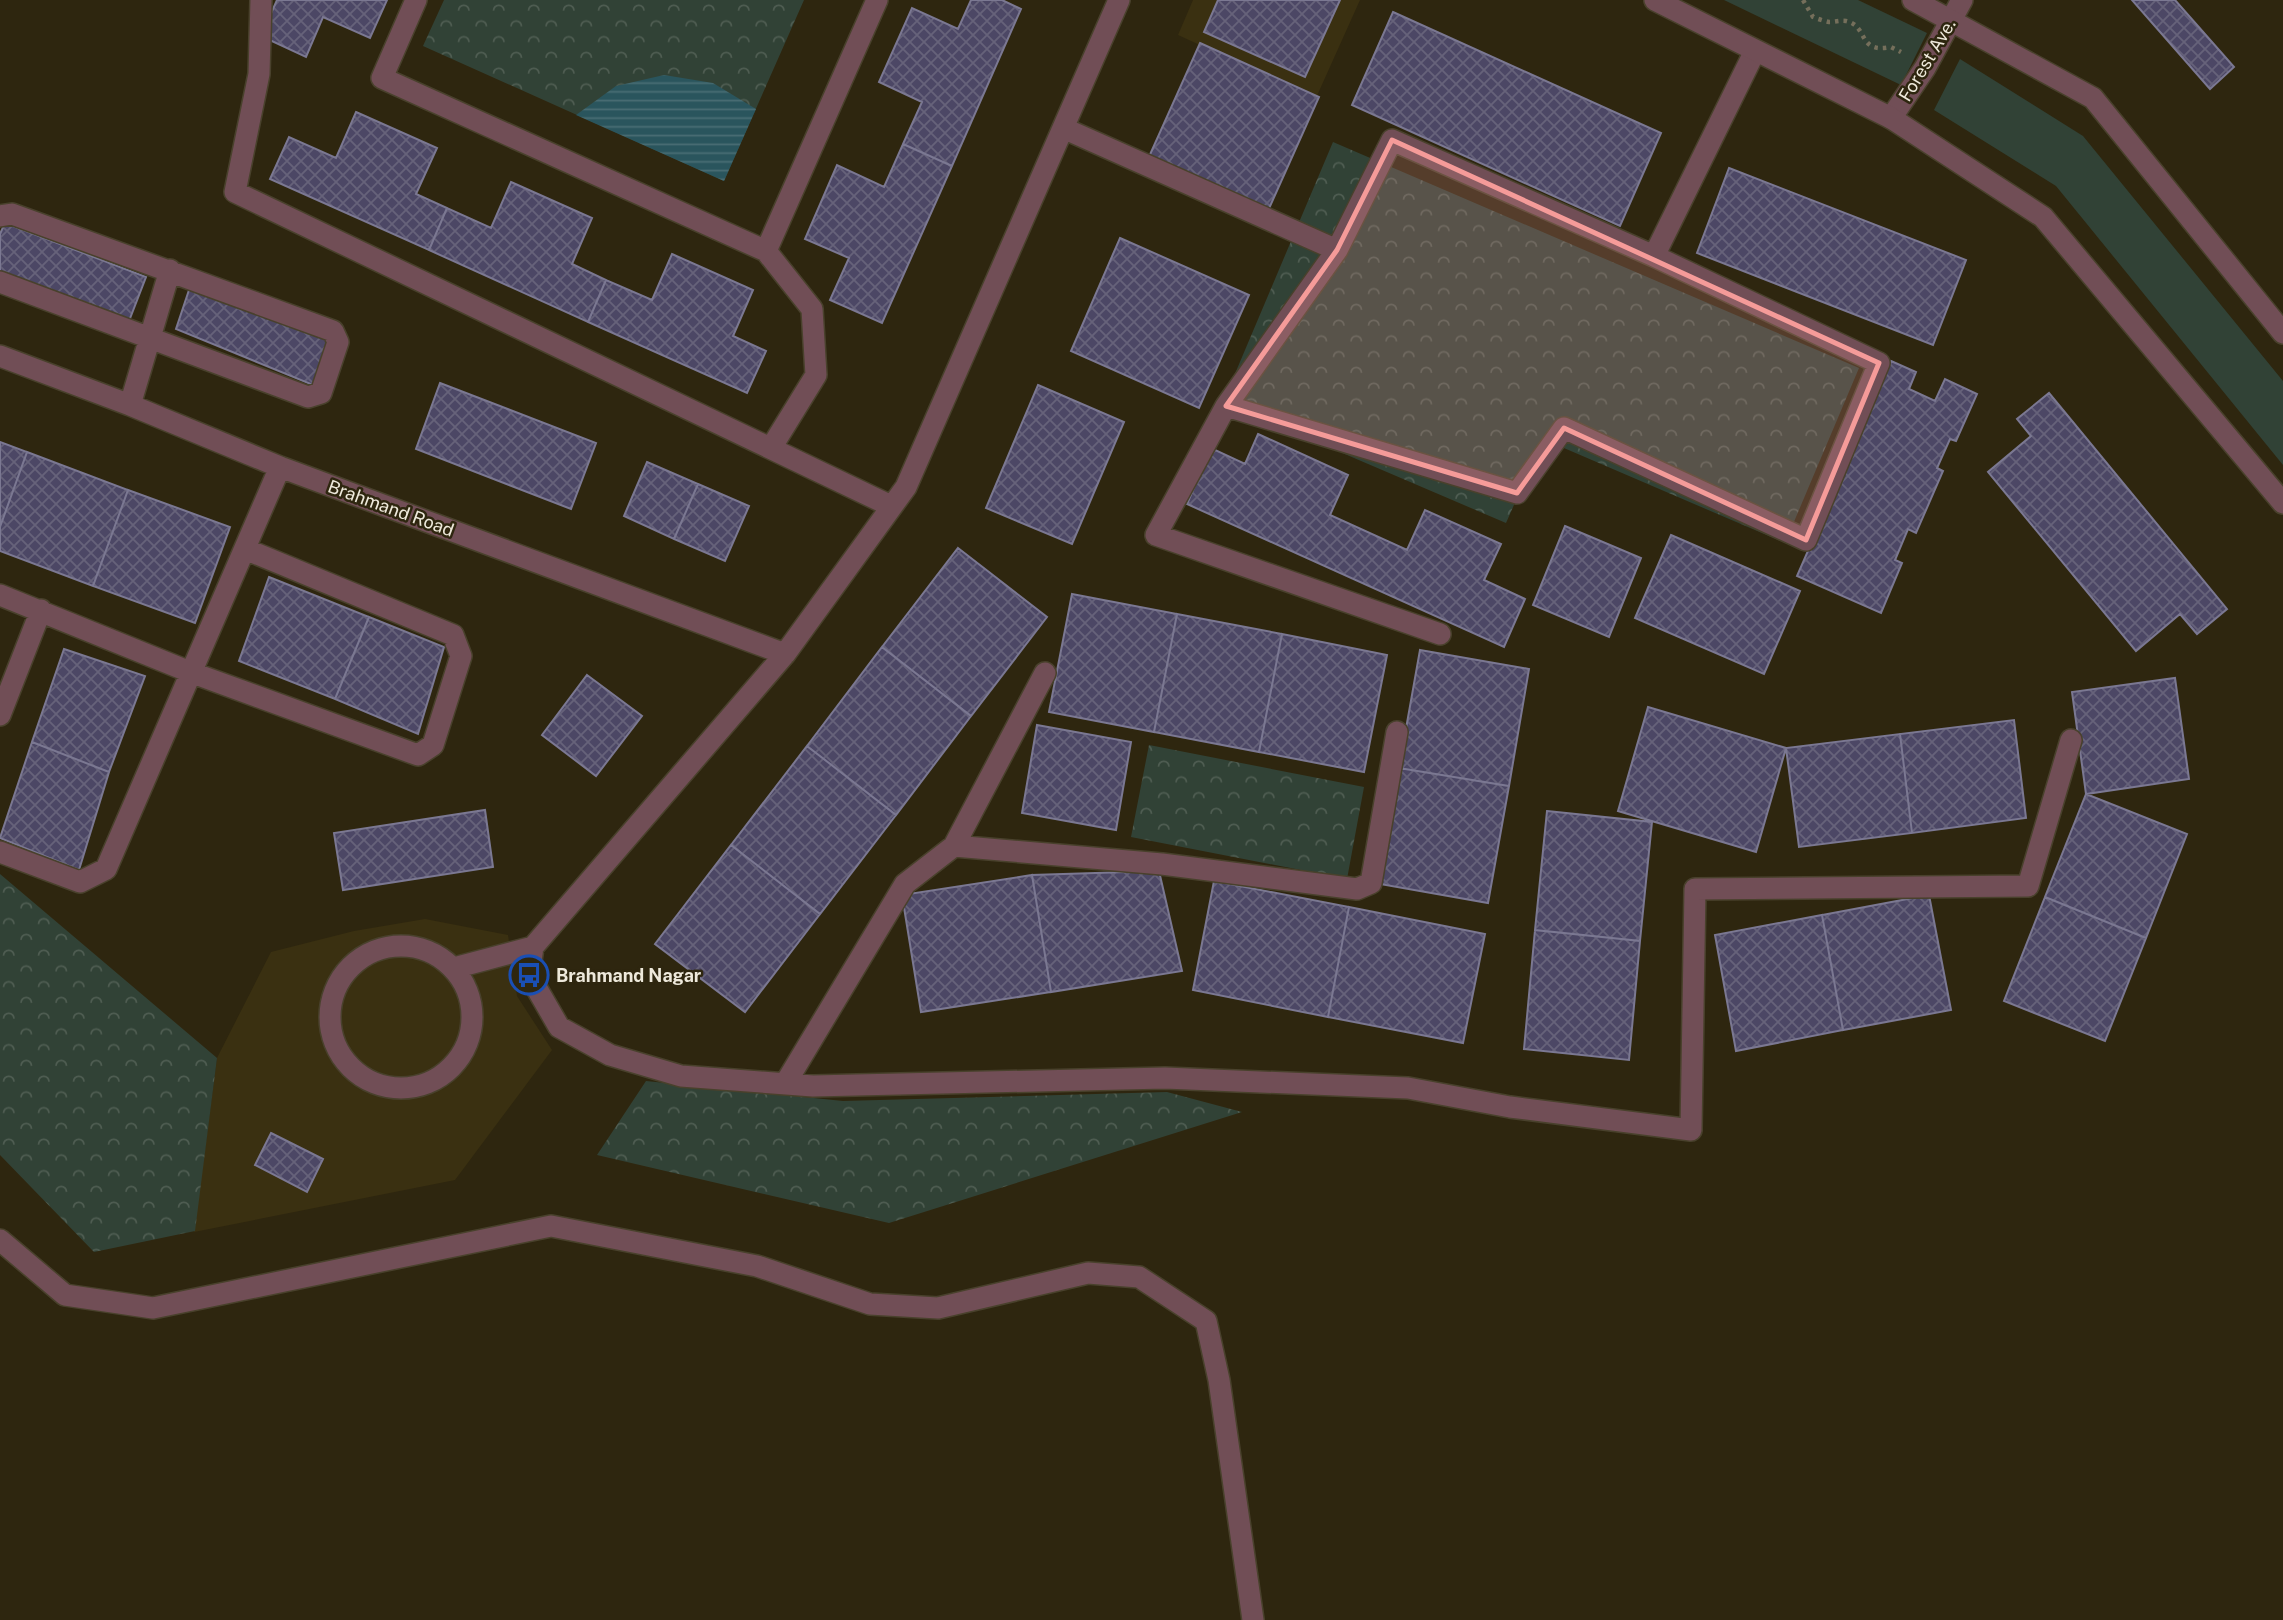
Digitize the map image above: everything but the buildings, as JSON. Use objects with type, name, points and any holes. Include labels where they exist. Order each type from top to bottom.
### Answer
[{"type":"street","points":[[261,0],[259,74],[235,192],[891,506]]},
{"type":"street","points":[[416,0],[382,78],[766,251],[812,309],[816,374],[771,448]]},
{"type":"street","points":[[766,251],[877,0]]},
{"type":"street","points":[[1655,0],[1891,118],[2043,217],[2283,503]]},
{"type":"street","points":[[1913,0],[2093,98],[2283,333]]},
{"type":"street","name":"Forest Ave.","points":[[1891,118],[1925,68],[1962,0]]},
{"type":"street","points":[[1111,3],[1063,128],[906,486],[785,654],[533,947],[529,975],[559,1027],[610,1055],[681,1076],[813,1086],[1165,1078],[1394,1088],[1510,1107],[1691,1130],[1695,889],[2028,886],[2071,740]]},
{"type":"street","points":[[1654,256],[1755,51]]},
{"type":"street","points":[[1063,128],[1337,250]]},
{"type":"street","points":[[1226,406],[1517,493],[1564,428],[1806,540],[1879,363],[1654,256],[1392,140],[1337,250],[1226,406],[1156,535],[1440,634]]},
{"type":"street","points":[[0,216],[12,215],[170,270],[333,331],[338,342],[321,393],[308,397],[0,282]]},
{"type":"street","points":[[130,405],[170,270]]},
{"type":"street","name":"Brahmand Road","points":[[0,356],[130,405],[280,467],[785,654]]},
{"type":"street","points":[[0,852],[80,882],[106,869],[280,467]]},
{"type":"street","points":[[0,595],[190,672],[418,755],[433,745],[461,656],[453,635],[245,549]]},
{"type":"street","points":[[0,715],[41,610]]},
{"type":"street","points":[[785,1084],[905,884],[954,846],[1045,673]]},
{"type":"street","points":[[954,846],[1161,864],[1357,889],[1371,883],[1397,732]]},
{"type":"street","points":[[410,945],[435,952],[454,968],[468,989],[473,1013],[470,1038],[459,1061],[440,1078],[418,1087],[393,1089],[369,1081],[349,1066],[335,1045],[330,1020],[333,995],[344,973],[362,956],[385,946],[410,945]]},
{"type":"street","points":[[454,968],[533,947]]},
{"type":"street","points":[[0,1240],[65,1295],[153,1308],[551,1226],[757,1266],[870,1304],[938,1308],[1088,1273],[1139,1276],[1206,1321],[1219,1380],[1253,1620]]},
{"type":"path","points":[[1803,0],[1813,17],[1827,22],[1845,20],[1854,24],[1866,44],[1879,49],[1891,47],[1925,68]]},
{"type":"highlighted area","points":[[1392,140],[1879,363],[1806,540],[1564,428],[1517,493],[1226,406],[1337,250]]},
{"type":"shaded area","points":[[1193,0],[1360,0],[1316,98],[1178,35]]},
{"type":"shaded area","points":[[425,919],[508,935],[517,996],[552,1050],[455,1180],[194,1232],[217,1058],[271,952],[354,931]]},
{"type":"green space","points":[[444,0],[804,0],[724,181],[423,46]]},
{"type":"green space","points":[[1724,0],[1858,0],[1927,33],[1901,85]]},
{"type":"green space","points":[[1960,59],[2083,136],[2283,381],[2283,465],[2056,186],[1934,110]]},
{"type":"green space","points":[[1333,142],[1859,368],[1785,543],[1543,439],[1506,523],[1223,402]]},
{"type":"green space","points":[[1149,745],[1364,787],[1347,879],[1131,837]]},
{"type":"green space","points":[[0,874],[217,1058],[195,1231],[94,1252],[0,1155]]},
{"type":"green space","points":[[646,1081],[843,1101],[1167,1092],[1242,1112],[889,1223],[597,1155]]},
{"type":"water","points":[[664,75],[713,83],[756,109],[724,181],[576,115],[616,86]]},
{"type":"place","name":"Brahmand Nagar","points":[[529,975]]}]
